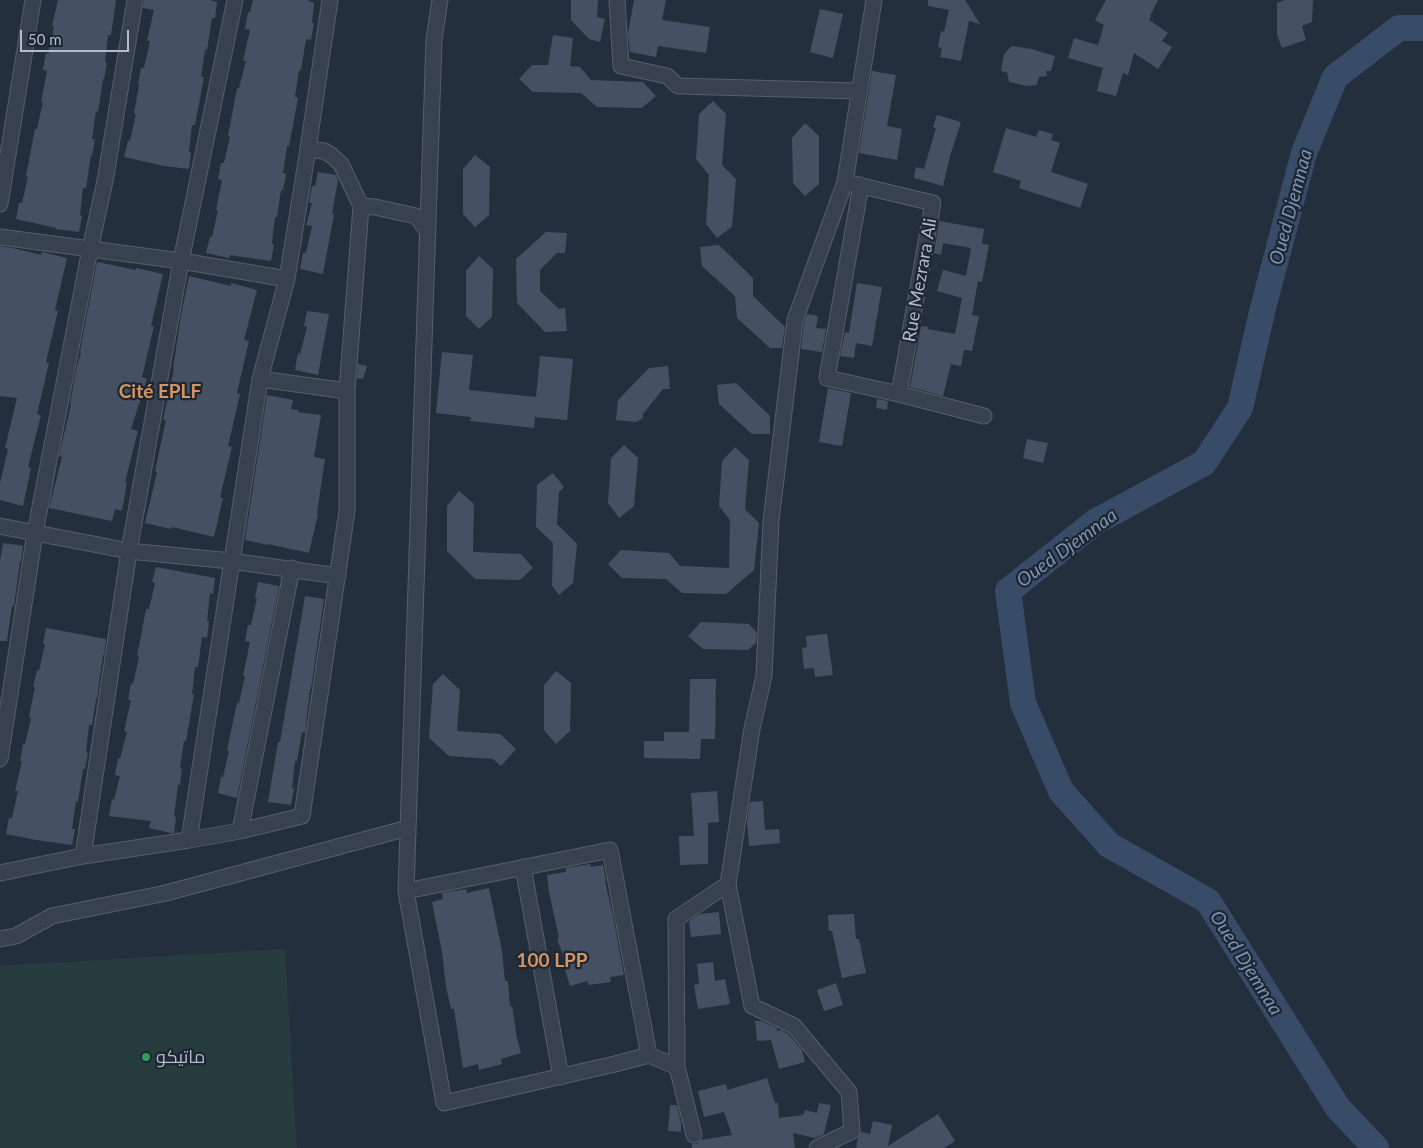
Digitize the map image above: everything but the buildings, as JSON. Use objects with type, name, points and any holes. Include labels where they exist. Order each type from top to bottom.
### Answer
[{"type":"street","points":[[0,204],[33,0]]},
{"type":"street","points":[[0,759],[35,533],[90,249],[106,180],[135,0]]},
{"type":"street","points":[[83,856],[129,551],[180,261],[235,0]]},
{"type":"street","points":[[189,840],[260,379],[287,279],[330,0]]},
{"type":"street","points":[[440,0],[434,39],[406,891],[444,1104],[649,1055],[677,1067]]},
{"type":"street","points":[[617,0],[621,66],[667,76],[678,86],[860,91]]},
{"type":"street","points":[[817,1148],[852,1130],[849,1092],[794,1026],[752,1006],[728,884],[752,729],[764,675],[771,521],[795,320],[845,182],[874,0]]},
{"type":"street","points":[[0,873],[83,856],[240,831],[302,816],[347,511],[347,391],[362,206],[341,164],[324,151],[308,149]]},
{"type":"street","name":"Rue Mezrara Ali","points":[[845,182],[933,203],[899,394]]},
{"type":"street","points":[[861,185],[827,378],[984,416]]},
{"type":"street","points":[[362,206],[416,216],[428,232]]},
{"type":"street","points":[[0,236],[180,261],[287,279]]},
{"type":"street","points":[[260,379],[347,391]]},
{"type":"street","points":[[0,526],[129,551],[292,568],[338,576]]},
{"type":"street","points":[[240,831],[292,568]]},
{"type":"street","points":[[0,938],[16,936],[52,916],[166,892],[408,828]]},
{"type":"street","points":[[406,891],[610,850],[649,1055]]},
{"type":"street","points":[[522,868],[561,1077]]},
{"type":"street","points":[[694,1135],[677,1067],[676,919],[728,884]]},
{"type":"green space","name":"ماتيكو","points":[[285,949],[297,1148],[0,1148],[0,966]]},
{"type":"waterway","name":"Oued Djemnaa","points":[[1376,1148],[1338,1108],[1208,901],[1109,845],[1061,791],[1023,703],[1008,591],[1095,522],[1204,463],[1240,408],[1263,308],[1304,153],[1335,77],[1399,28],[1423,28]]},
{"type":"place","name":"ماتيكو","points":[[146,1057]]},
{"type":"district","name":"Cité EPLF","points":[[160,392]]},
{"type":"district","name":"100 LPP","points":[[552,961]]}]
